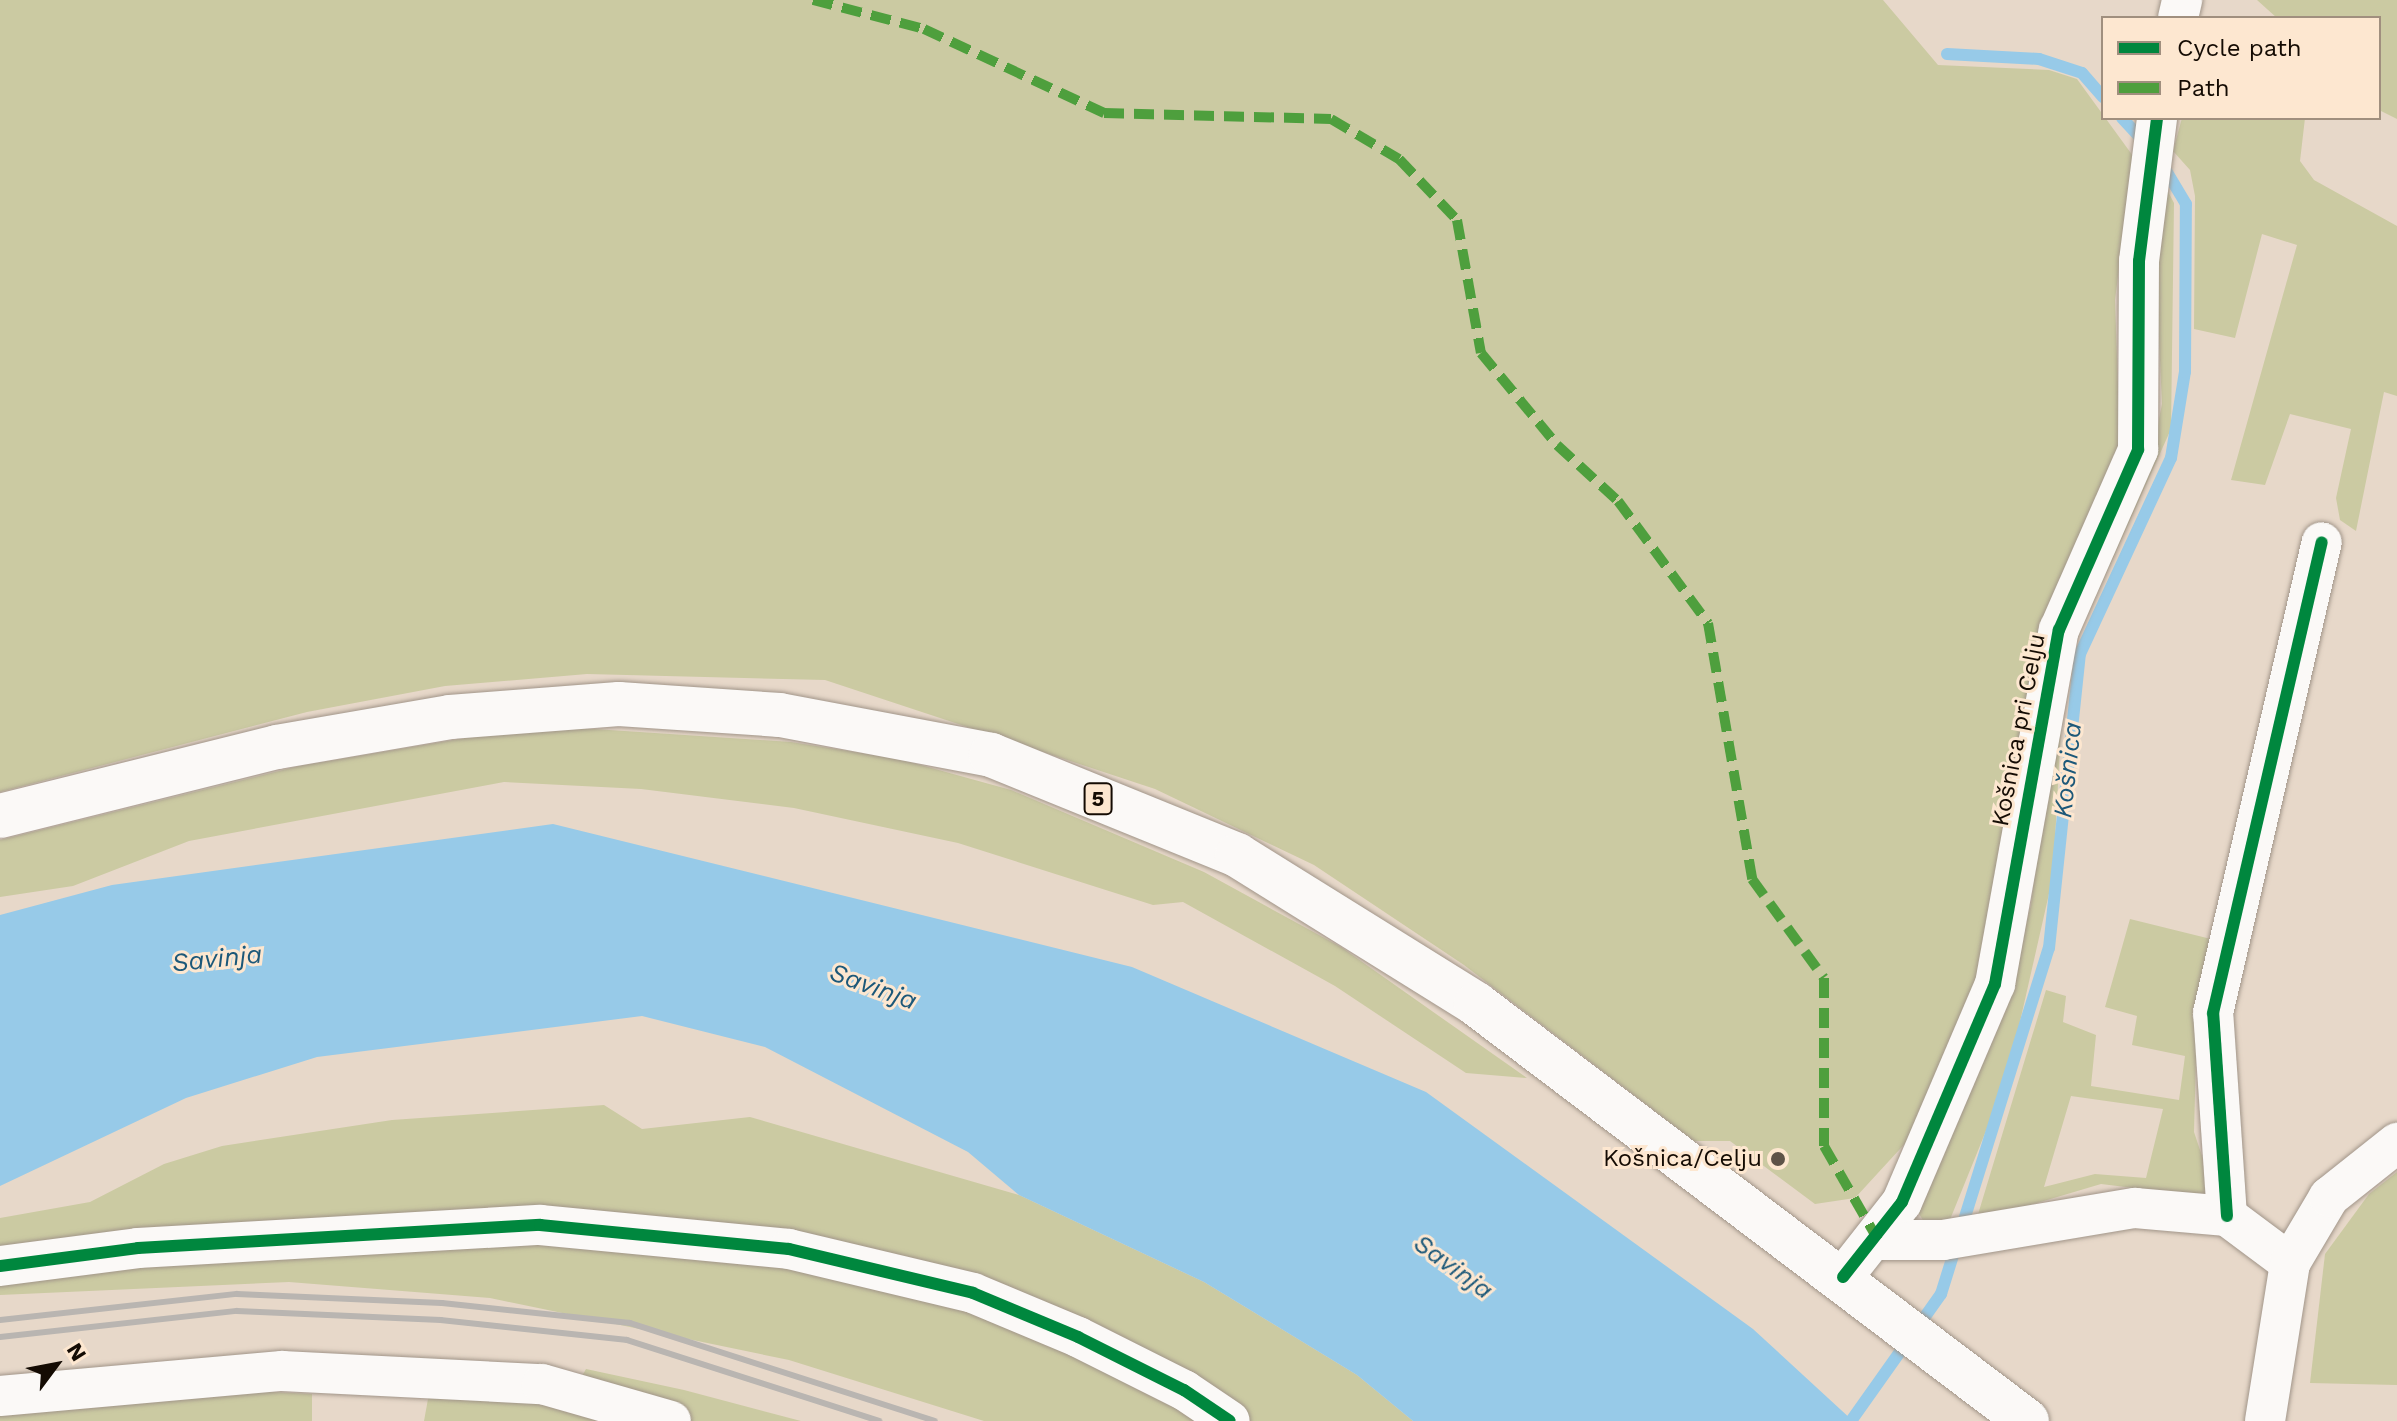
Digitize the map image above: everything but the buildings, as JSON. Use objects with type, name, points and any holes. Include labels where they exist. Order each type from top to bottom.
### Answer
[{"type":"main road","name":"5","points":[[0,816],[277,747],[450,717],[619,704],[780,715],[991,755],[1237,855],[1476,1004],[1843,1277],[2027,1421]]},
{"type":"street","name":"Košnica pri Celju","points":[[1843,1277],[1878,1240],[1957,1082],[1995,984],[2059,630],[2138,450],[2139,261],[2157,120]]},
{"type":"street","points":[[2227,1216],[2213,1013],[2322,542]]},
{"type":"street","points":[[2265,1421],[2290,1263],[2329,1197],[2397,1143]]},
{"type":"street","points":[[1878,1240],[1943,1240],[2135,1208],[2227,1216],[2290,1263]]},
{"type":"street","points":[[0,1266],[138,1248],[540,1225],[789,1249],[973,1293],[1091,1343],[1230,1421]]},
{"type":"street","points":[[0,1396],[282,1371],[542,1384],[671,1421]]},
{"type":"green space","points":[[0,0],[1883,0],[1938,65],[2049,70],[2077,79],[2101,112],[2101,120],[2107,120],[2133,156],[2115,300],[2120,443],[1980,995],[1911,1137],[1855,1198],[1815,1204],[1730,1141],[1694,1141],[1464,965],[1314,865],[1155,789],[825,680],[587,674],[445,686],[307,712],[0,792]]},
{"type":"green space","points":[[2257,0],[2397,0],[2397,119],[2381,111],[2381,16],[2275,16]]},
{"type":"green space","points":[[2181,120],[2305,120],[2300,161],[2314,180],[2397,226],[2397,396],[2384,392],[2356,531],[2340,520],[2336,498],[2351,429],[2290,414],[2265,485],[2231,480],[2297,245],[2262,234],[2235,338],[2194,329],[2195,196],[2190,170],[2173,151]]},
{"type":"green space","points":[[2164,184],[2174,203],[2171,429],[2075,643],[2061,729],[2053,876],[2007,1079],[1947,1227],[1926,1225],[1916,1209],[1999,1026],[2031,905],[2059,665],[2151,459],[2162,404],[2156,272]]},
{"type":"green space","points":[[579,728],[791,742],[899,759],[1011,790],[1204,872],[1341,947],[1527,1078],[1466,1073],[1335,986],[1183,902],[1153,905],[958,843],[794,808],[641,789],[504,782],[189,841],[73,886],[0,897],[0,840],[299,766],[477,736]]},
{"type":"green space","points":[[2130,919],[2219,941],[2197,1020],[2194,1132],[2216,1198],[2101,1184],[1976,1221],[2046,990],[2066,996],[2063,1022],[2096,1035],[2091,1086],[2179,1100],[2185,1056],[2132,1045],[2137,1016],[2105,1007]],"holes":[[[2071,1096],[2163,1109],[2146,1178],[2095,1174],[2044,1187]]]},
{"type":"green space","points":[[604,1105],[642,1129],[750,1117],[1019,1195],[1204,1282],[1357,1375],[1413,1421],[1247,1421],[1117,1341],[702,1229],[0,1252],[0,1218],[90,1202],[164,1164],[222,1146],[392,1120]]},
{"type":"green space","points":[[2397,1172],[2397,1385],[2310,1383],[2325,1254],[2369,1194]]},
{"type":"green space","points":[[659,1240],[931,1296],[1071,1345],[1212,1421],[984,1421],[789,1360],[490,1298],[289,1282],[0,1295],[0,1274],[80,1263]]},
{"type":"green space","points":[[586,1369],[684,1390],[801,1421],[687,1421],[582,1376]]},
{"type":"green space","points":[[176,1387],[312,1394],[312,1421],[0,1421],[0,1406]]},
{"type":"green space","points":[[430,1388],[523,1391],[649,1421],[424,1421]]},
{"type":"water","name":"Savinja","points":[[553,824],[1132,967],[1426,1092],[1753,1329],[1853,1421],[1413,1421],[1357,1375],[1204,1282],[1019,1195],[968,1152],[765,1047],[642,1016],[317,1057],[186,1098],[0,1186],[0,915],[112,885]]},
{"type":"waterway","name":"Košnica","points":[[1947,54],[2039,59],[2082,73],[2101,95]]},
{"type":"waterway","name":"Košnica","points":[[2124,120],[2144,142]]},
{"type":"waterway","name":"Košnica","points":[[1851,1421],[1941,1294],[2049,948],[2080,654],[2171,458],[2185,372],[2186,204],[2159,159]]},
{"type":"railway","points":[[0,1320],[237,1294],[442,1303],[630,1323],[935,1421]]},
{"type":"railway","points":[[0,1337],[237,1311],[441,1320],[627,1340],[879,1421]]},
{"type":"marked path","points":[[813,0],[924,29],[1104,113],[1331,119],[1399,159],[1457,220],[1481,353],[1557,445],[1618,501],[1708,623],[1752,879],[1824,978],[1824,1146],[1878,1240]]},
{"type":"cycle path","points":[[1843,1277],[1902,1202],[1995,984],[2059,630],[2138,450],[2139,261],[2157,120]]},
{"type":"cycle path","points":[[2227,1216],[2213,1013],[2322,542]]},
{"type":"cycle path","points":[[0,1266],[138,1248],[540,1225],[789,1249],[973,1293],[1078,1337],[1184,1390],[1230,1421]]},
{"type":"place","name":"Košnica/Celju","points":[[1778,1159]]}]
